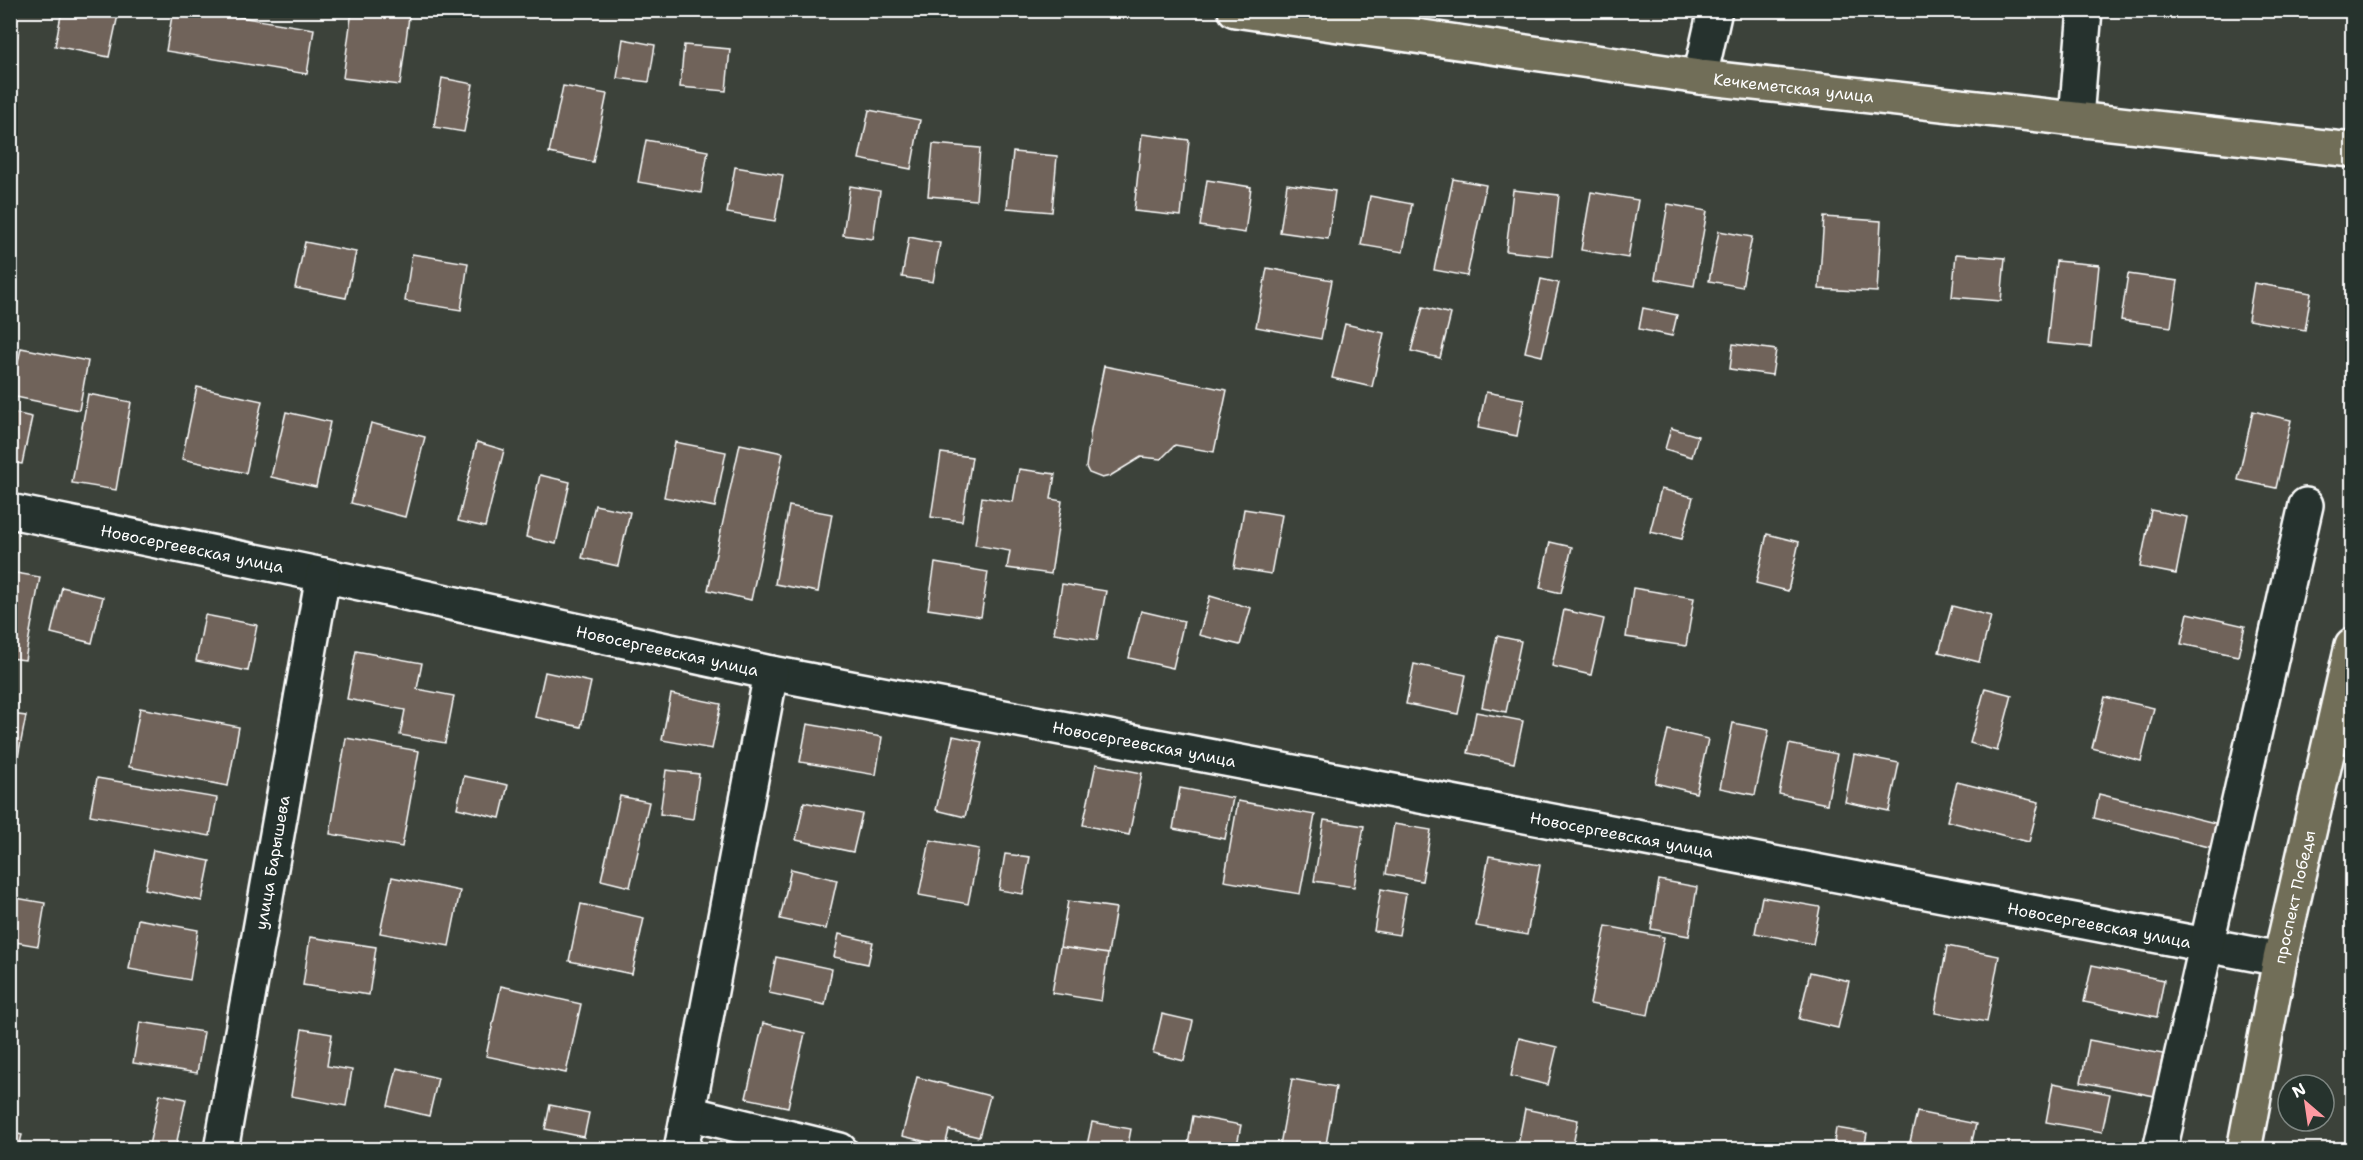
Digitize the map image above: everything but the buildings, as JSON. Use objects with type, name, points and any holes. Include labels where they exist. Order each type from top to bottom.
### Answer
[{"type":"main road","name":"Кечкеметская улица","points":[[1235,10],[1700,76],[2352,150]]},
{"type":"main road","name":"проспект Победы","points":[[2244,1149],[2280,959],[2352,645]]},
{"type":"street","points":[[1700,76],[1715,10]]},
{"type":"street","points":[[2076,118],[2085,10]]},
{"type":"street","points":[[2160,1149],[2306,505]]},
{"type":"street","name":"Новосергеевская улица","points":[[10,511],[323,575],[771,674],[2280,959]]},
{"type":"street","name":"улица Барышева","points":[[221,1149],[323,575]]},
{"type":"street","points":[[681,1149],[771,674]]},
{"type":"street","points":[[688,1113],[840,1149]]}]
